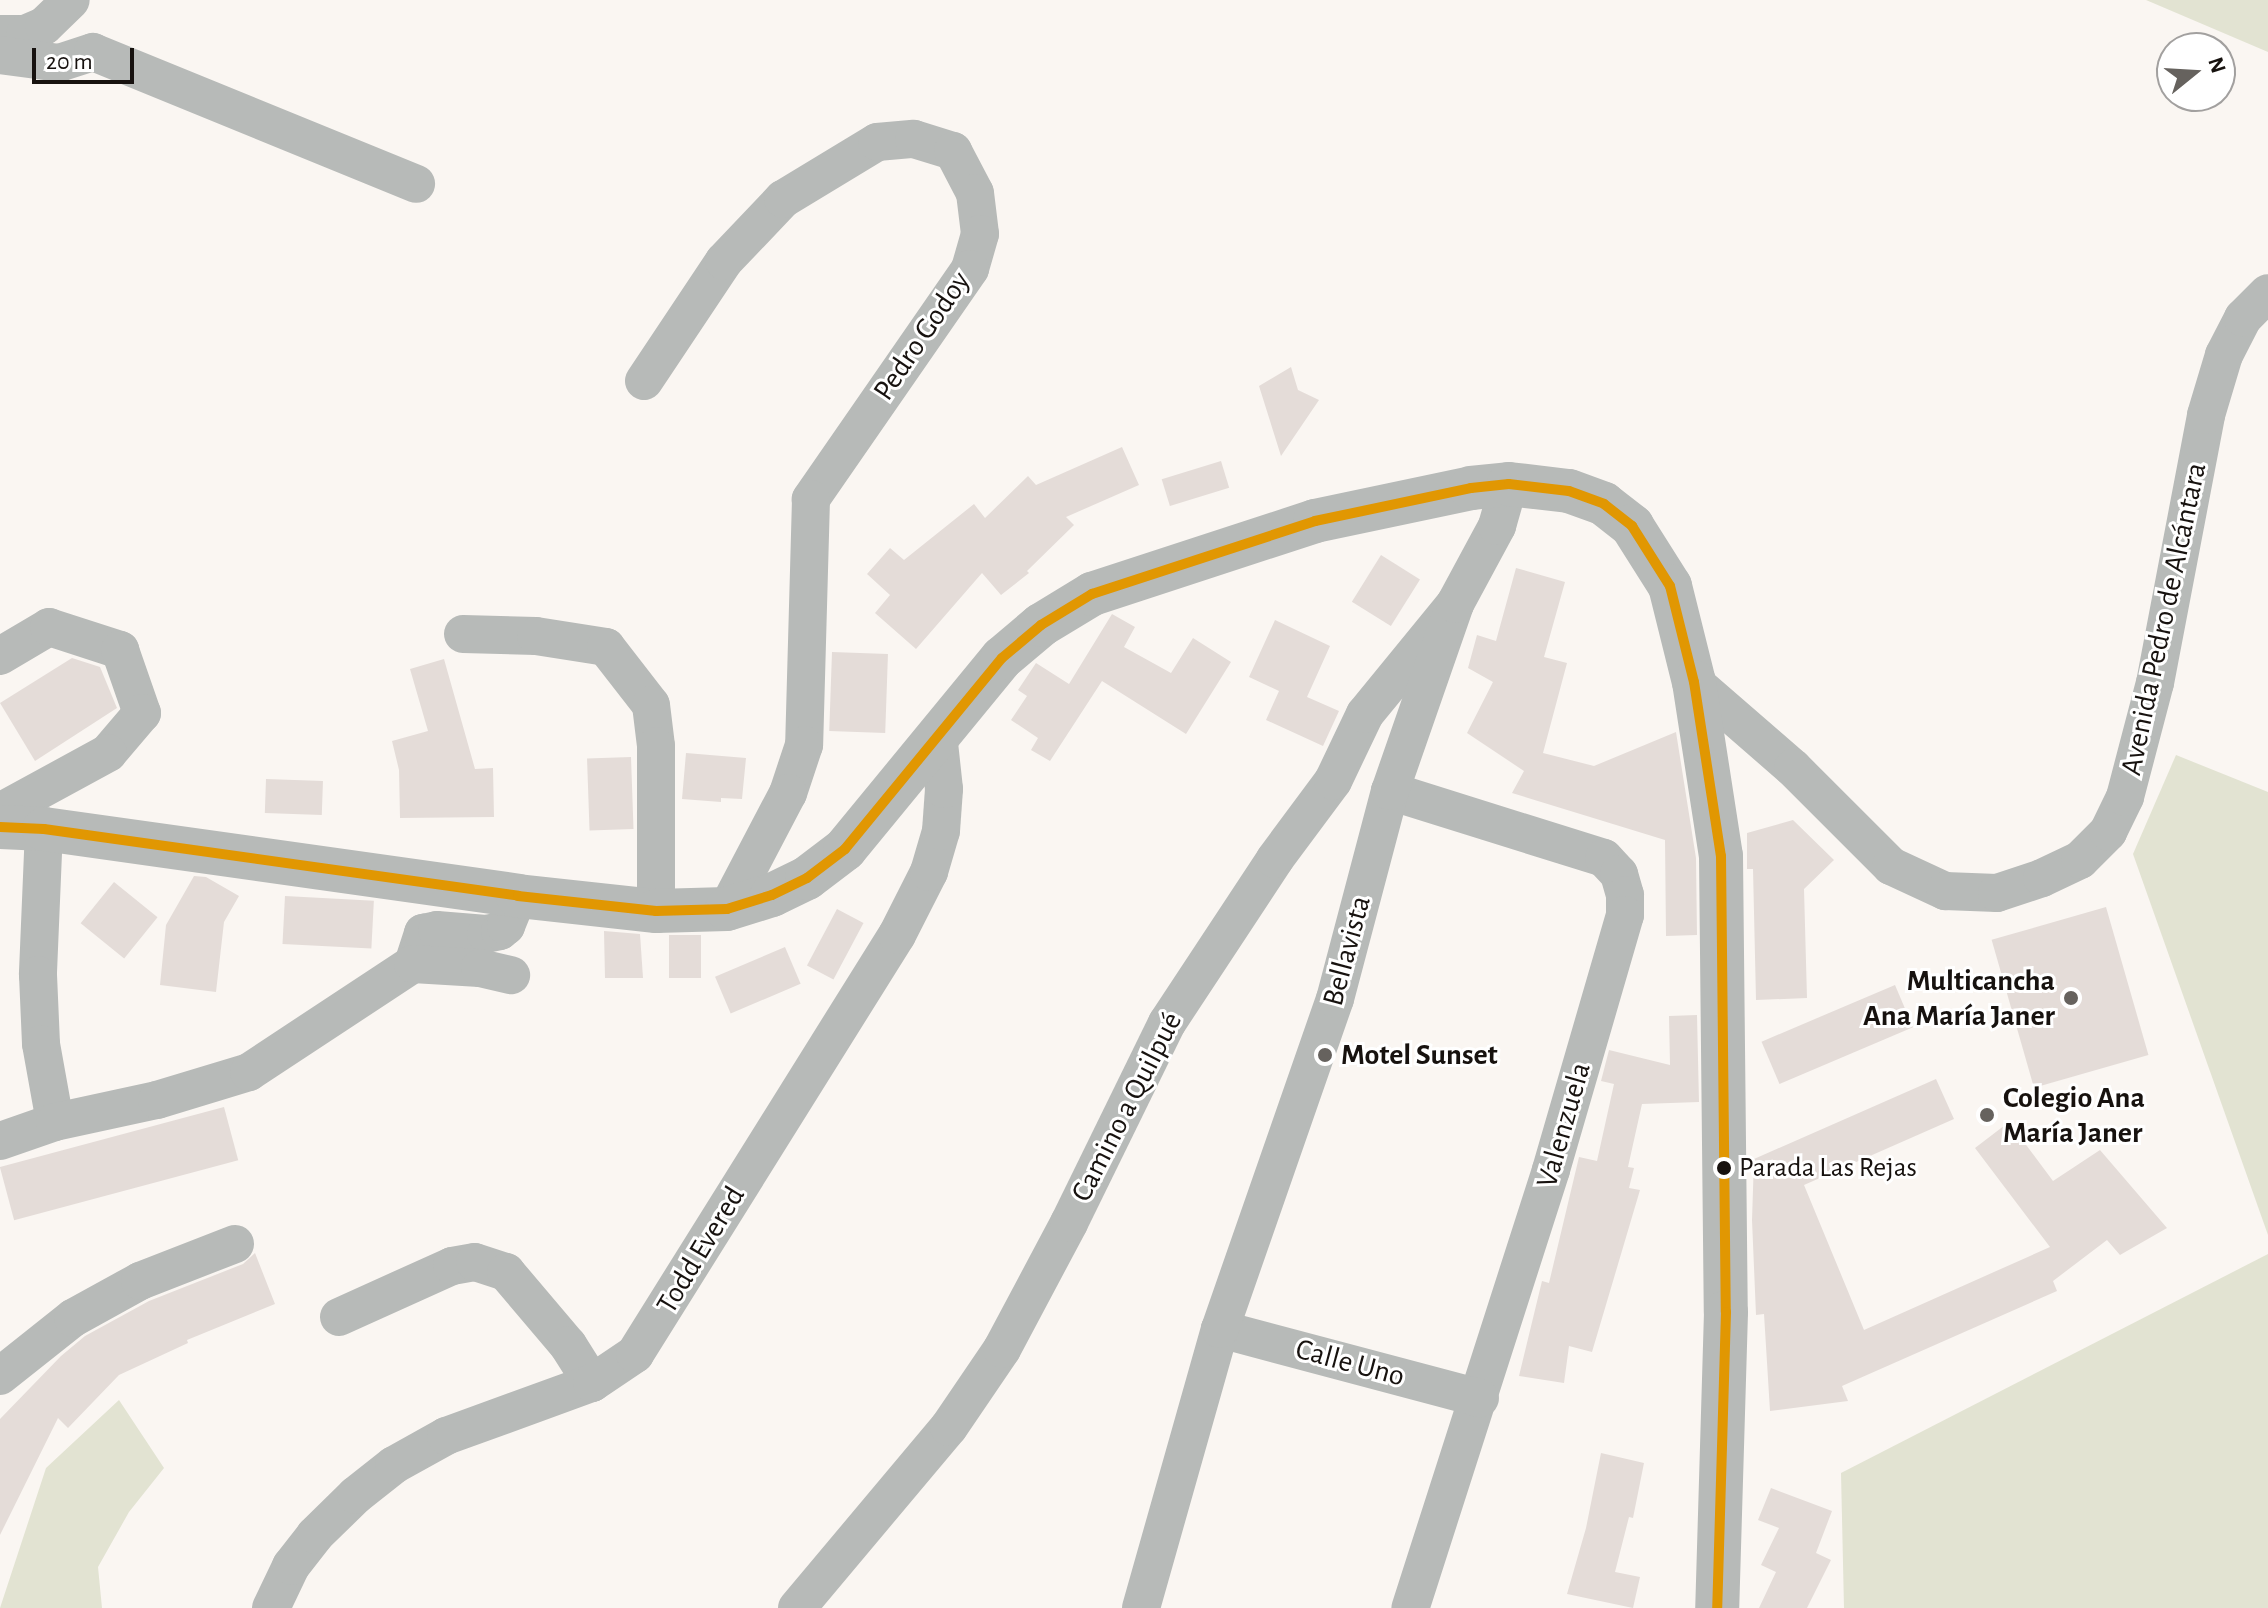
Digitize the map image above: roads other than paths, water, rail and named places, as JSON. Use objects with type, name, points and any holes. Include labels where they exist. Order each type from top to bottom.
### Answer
[{"type":"street","points":[[0,34],[25,34],[44,26],[71,0]]},
{"type":"street","points":[[0,55],[59,63],[93,52],[416,184]]},
{"type":"street","name":"Pedro Godoy","points":[[644,381],[724,261],[783,199],[877,142],[914,139],[953,151],[975,193],[980,234],[970,269],[811,499],[804,745],[788,793],[727,909]]},
{"type":"street","name":"Avenida Pedro de Alcántara","points":[[1694,682],[1793,768],[1891,866],[1931,885],[1945,891],[1997,893],[2042,878],[2080,860],[2108,832],[2125,797],[2155,683],[2206,415],[2224,355],[2243,318],[2268,293]]},
{"type":"street","points":[[0,827],[44,829],[518,896],[656,911],[727,909],[772,895],[807,878],[845,849],[1002,658],[1041,625],[1092,594],[1315,521],[1471,488],[1509,484],[1569,491],[1604,504],[1632,526],[1670,586],[1694,682],[1721,856],[1726,1312],[1717,1608]]},
{"type":"street","name":"Bellavista","points":[[1141,1608],[1220,1329],[1335,999],[1390,791],[1455,604],[1497,526],[1509,484]]},
{"type":"street","name":"Camino a Quilpué","points":[[797,1608],[949,1427],[1002,1349],[1076,1209],[1167,1023],[1275,859],[1333,781],[1365,714],[1455,604]]},
{"type":"street","points":[[0,656],[49,627],[120,650],[142,713],[108,753],[0,812]]},
{"type":"street","points":[[463,634],[536,636],[606,647],[651,705],[656,746],[656,911]]},
{"type":"street","name":"Todd Evered","points":[[271,1608],[291,1566],[315,1535],[356,1495],[394,1465],[446,1436],[592,1383],[614,1371],[642,1344],[897,935],[929,872],[941,831],[944,789],[938,734]]},
{"type":"street","name":"Valenzuela","points":[[1390,791],[1604,858],[1619,874],[1625,895],[1620,930],[1480,1398],[1410,1608]]},
{"type":"street","points":[[44,829],[38,975],[41,1044],[55,1122]]},
{"type":"street","points":[[413,964],[423,933],[437,930],[486,934],[500,931],[506,926],[518,896]]},
{"type":"street","points":[[0,1141],[55,1122],[157,1100],[249,1072],[413,964],[480,968],[511,975]]},
{"type":"street","points":[[0,1376],[73,1318],[140,1281],[235,1244]]},
{"type":"street","points":[[339,1317],[452,1266],[475,1262],[506,1272],[568,1345],[592,1383]]},
{"type":"street","name":"Calle Uno","points":[[1220,1329],[1480,1398]]},
{"type":"place","name":"Multicancha Ana María Janer","points":[[2071,998]]},
{"type":"place","name":"Motel Sunset","points":[[1325,1055]]},
{"type":"place","name":"Colegio Ana María Janer","points":[[1987,1115]]},
{"type":"place","name":"Parada Las Rejas","points":[[1724,1168]]}]
